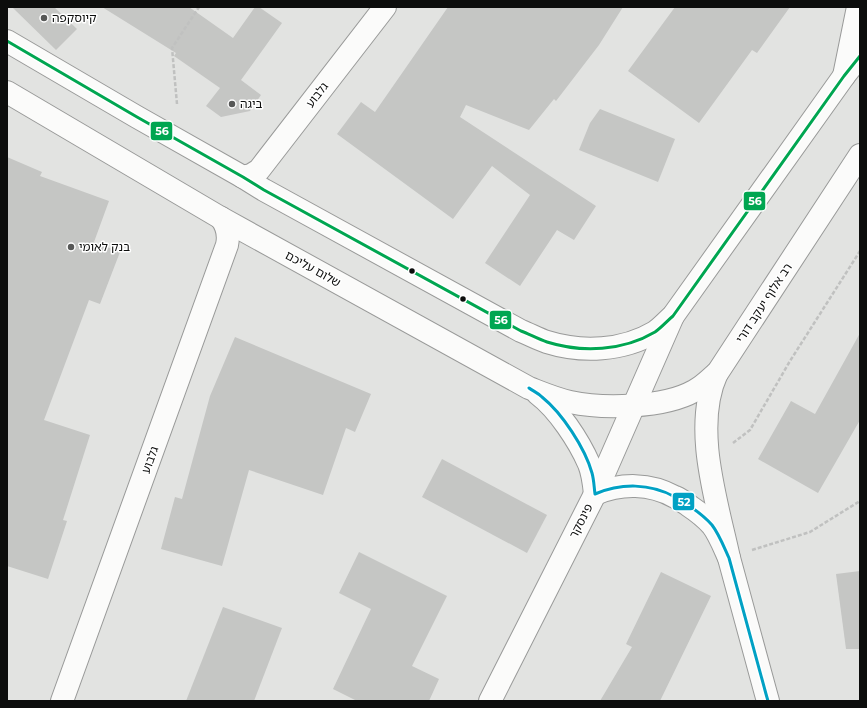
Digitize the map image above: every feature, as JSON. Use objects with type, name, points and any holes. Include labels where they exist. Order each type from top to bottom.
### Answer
[{"type":"main road","name":"גלבוע","points":[[243,177],[251,175],[259,170],[385,7]]},
{"type":"main road","points":[[844,76],[858,7]]},
{"type":"main road","points":[[7,41],[271,194],[514,327],[546,342],[569,347],[603,348],[615,347],[643,338],[655,332],[673,316],[844,76],[860,56]]},
{"type":"main road","name":"שלום עליכם","points":[[7,92],[222,218],[529,388],[554,398],[570,402],[606,406],[634,405]]},
{"type":"main road","name":"רב אלוף יעקב דורי","points":[[634,405],[660,402],[681,397],[704,386],[718,372],[860,155]]},
{"type":"main road","name":"גלבוע","points":[[62,701],[227,245],[228,233],[222,218]]},
{"type":"main road","name":"פינסקר","points":[[490,701],[595,494],[673,316]]},
{"type":"main road","points":[[718,372],[713,383],[708,407],[707,424],[710,469],[729,558],[768,701]]},
{"type":"main road","points":[[529,388],[542,397],[553,408],[578,442],[589,464],[595,494],[604,490],[637,486],[656,489],[676,497],[703,516],[713,526],[720,537],[729,558]]},
{"type":"path","points":[[177,104],[172,48],[199,7]]},
{"type":"path","points":[[728,447],[750,430],[790,361],[860,251]]},
{"type":"path","points":[[729,558],[810,532],[860,501]]},
{"type":"building","name":"קיוסקפה","points":[[12,7],[54,7],[77,29],[56,50]]},
{"type":"building","points":[[102,7],[189,7],[233,38],[255,7],[259,7],[282,23],[241,80],[261,95],[250,111],[221,117],[206,106],[220,88],[174,56],[176,53]]},
{"type":"building","points":[[448,7],[623,7],[599,45],[556,101],[554,99],[529,130],[466,105],[460,117],[596,206],[574,240],[557,230],[520,286],[485,263],[530,195],[492,166],[453,219],[337,134],[361,102],[375,112]]},
{"type":"building","points":[[675,7],[790,7],[757,53],[752,50],[699,123],[628,71]]},
{"type":"building","points":[[600,109],[675,139],[658,182],[579,150],[590,123]]},
{"type":"building","points":[[7,157],[42,172],[40,176],[109,201],[94,242],[120,252],[100,304],[89,300],[44,420],[90,435],[63,520],[67,521],[48,579],[7,566]]},
{"type":"building","points":[[860,333],[860,420],[818,493],[758,459],[791,401],[815,414]]},
{"type":"building","points":[[235,337],[371,394],[355,432],[346,428],[323,495],[249,470],[222,566],[161,549],[175,497],[182,499],[210,396]]},
{"type":"building","points":[[442,459],[547,515],[527,553],[422,497]]},
{"type":"building","points":[[359,552],[447,596],[412,666],[439,679],[429,701],[357,701],[333,689],[371,609],[339,593]]},
{"type":"building","points":[[860,571],[860,649],[846,649],[836,574]]},
{"type":"building","points":[[661,572],[711,596],[660,701],[600,701],[632,647],[626,644]]},
{"type":"building","points":[[223,607],[282,628],[254,701],[186,701]]},
{"type":"transit line","name":"56","points":[[7,41],[264,190],[521,331],[560,346],[588,349],[616,346],[643,338],[655,332],[673,316],[844,76],[860,56]]},
{"type":"transit line","name":"52","points":[[529,388],[539,394],[550,404],[565,421],[572,432],[589,463],[593,476],[595,494],[605,490],[625,486],[656,489],[682,501],[701,514],[712,525],[729,558],[768,701]]},
{"type":"place","name":"קיוסקפה","points":[[44,18]]},
{"type":"place","name":"ביגה","points":[[232,104]]},
{"type":"place","name":"בנק לאומי","points":[[71,247]]}]
